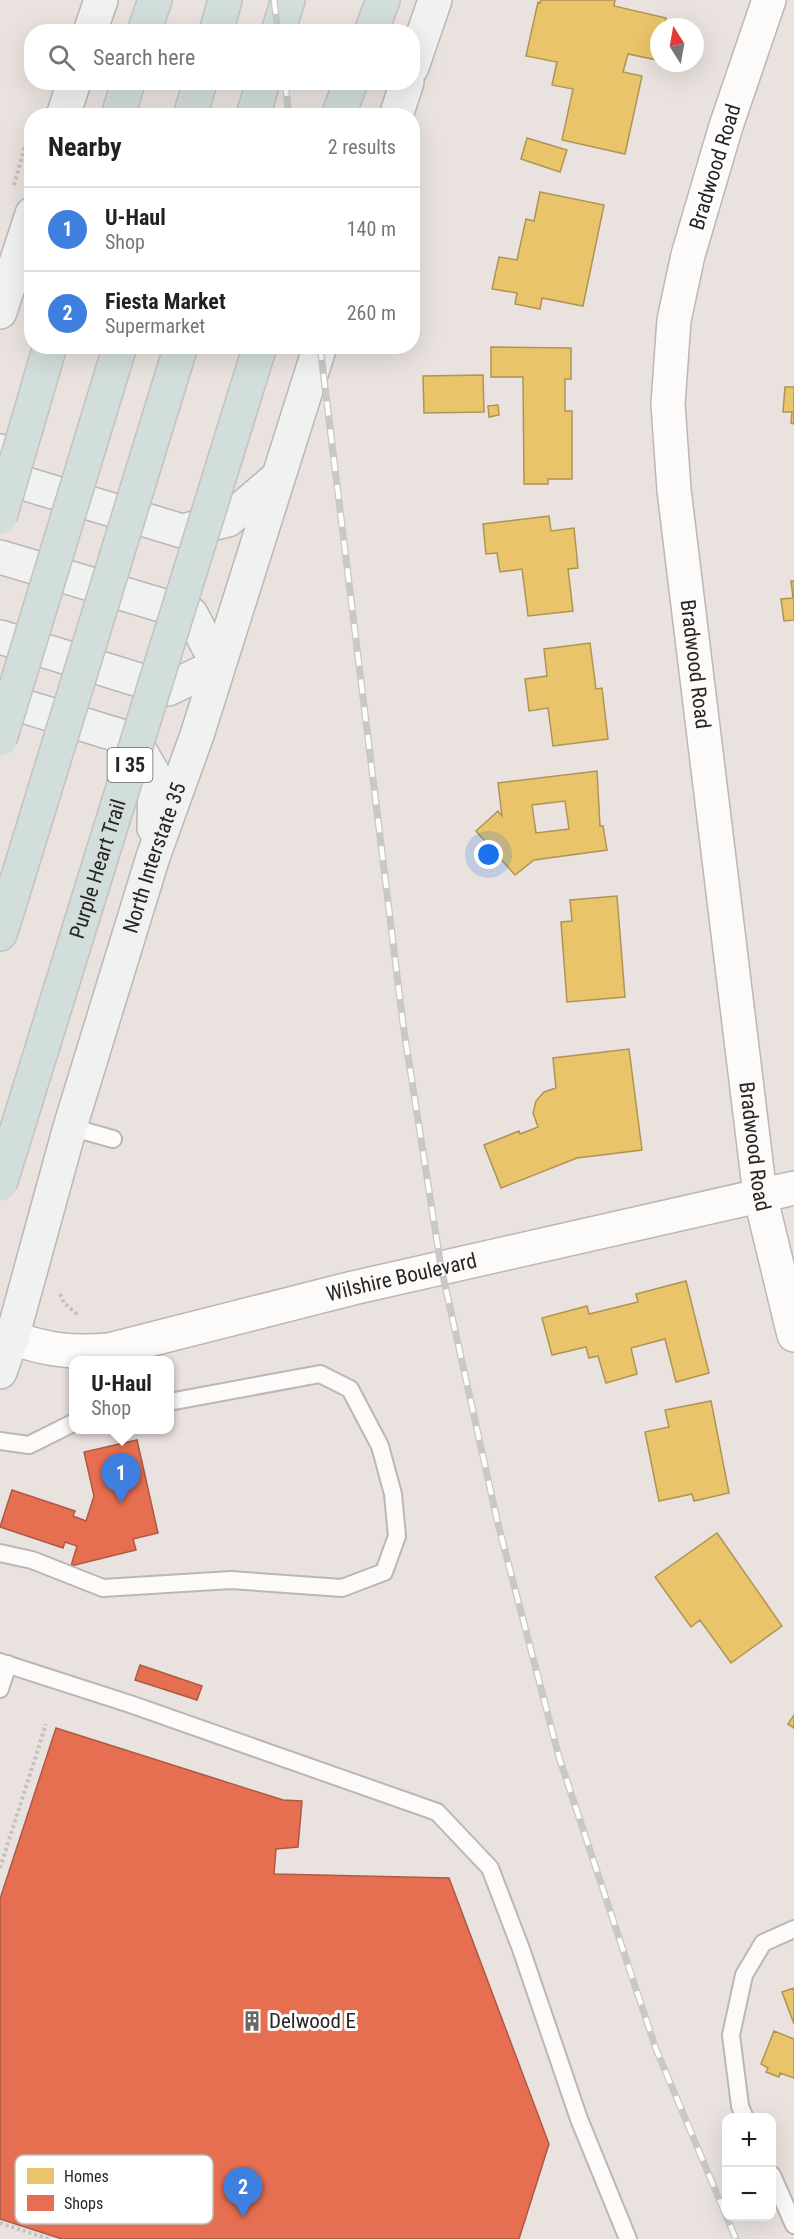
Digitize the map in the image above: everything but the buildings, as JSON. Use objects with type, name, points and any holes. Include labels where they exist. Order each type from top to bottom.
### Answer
[{"type":"highway","points":[[145,24],[152,0]]},
{"type":"highway","points":[[218,24],[225,0]]},
{"type":"highway","points":[[280,24],[288,0]]},
{"type":"highway","points":[[356,24],[363,0]]},
{"type":"highway","points":[[374,24],[383,0]]},
{"type":"highway","points":[[120,108],[126,90]]},
{"type":"highway","points":[[192,108],[198,90]]},
{"type":"highway","points":[[255,108],[260,90]]},
{"type":"highway","points":[[332,108],[337,90]]},
{"type":"highway","points":[[341,108],[348,90]]},
{"type":"highway","points":[[0,517],[48,354]]},
{"type":"highway","points":[[0,739],[118,354]]},
{"type":"highway","points":[[0,934],[179,354]]},
{"type":"highway","name":"Purple Heart Trail","points":[[0,1184],[258,354]]},
{"type":"main road","points":[[93,24],[101,0]]},
{"type":"main road","points":[[420,44],[435,0]]},
{"type":"main road","points":[[66,108],[71,90]]},
{"type":"main road","points":[[399,108],[404,90]]},
{"type":"main road","points":[[0,312],[24,238]]},
{"type":"main road","name":"North Interstate 35","points":[[0,1372],[12,1338],[70,1127],[153,857],[197,735],[317,354]]},
{"type":"main road","points":[[0,451],[23,483],[182,531],[228,520],[278,476]]},
{"type":"main road","points":[[0,557],[191,614],[218,665],[168,689],[0,637]]},
{"type":"main road","points":[[0,699],[134,740],[155,777],[153,857]]},
{"type":"street","name":"Bradwood Road","points":[[768,0],[726,126],[688,255],[674,320],[668,404],[674,490],[760,1195],[794,1335]]},
{"type":"street","name":"Wilshire Boulevard","points":[[12,1338],[54,1351],[109,1350],[353,1288],[794,1188]]},
{"type":"lane","points":[[70,1127],[113,1138]]},
{"type":"lane","points":[[0,1553],[32,1560],[104,1588],[231,1580],[342,1588],[384,1572],[397,1536],[393,1494],[381,1446],[350,1389],[320,1374],[174,1401]]},
{"type":"lane","points":[[0,1441],[29,1445],[69,1425]]},
{"type":"lane","points":[[0,1689],[4,1663],[130,1704],[437,1812],[490,1868],[521,1949],[579,2119],[628,2239]]},
{"type":"lane","points":[[743,2113],[740,2106],[731,2036],[744,1976],[763,1943],[794,1929]]},
{"type":"lane","points":[[776,2186],[794,2225]]},
{"type":"path","points":[[13,188],[24,152]]},
{"type":"path","points":[[0,1868],[46,1724]]},
{"type":"path","points":[[0,2223],[49,2239]]},
{"type":"railway","points":[[274,0],[277,24]]},
{"type":"railway","points":[[286,90],[288,108]]},
{"type":"railway","points":[[321,354],[403,1024],[441,1267],[498,1524],[559,1757],[656,2049],[736,2239]]},
{"type":"place","name":"U-Haul","points":[[121,1503]]},
{"type":"place","name":"Delwood E","points":[[252,2021]]},
{"type":"place","name":"Fiesta Market","points":[[243,2217]]}]
